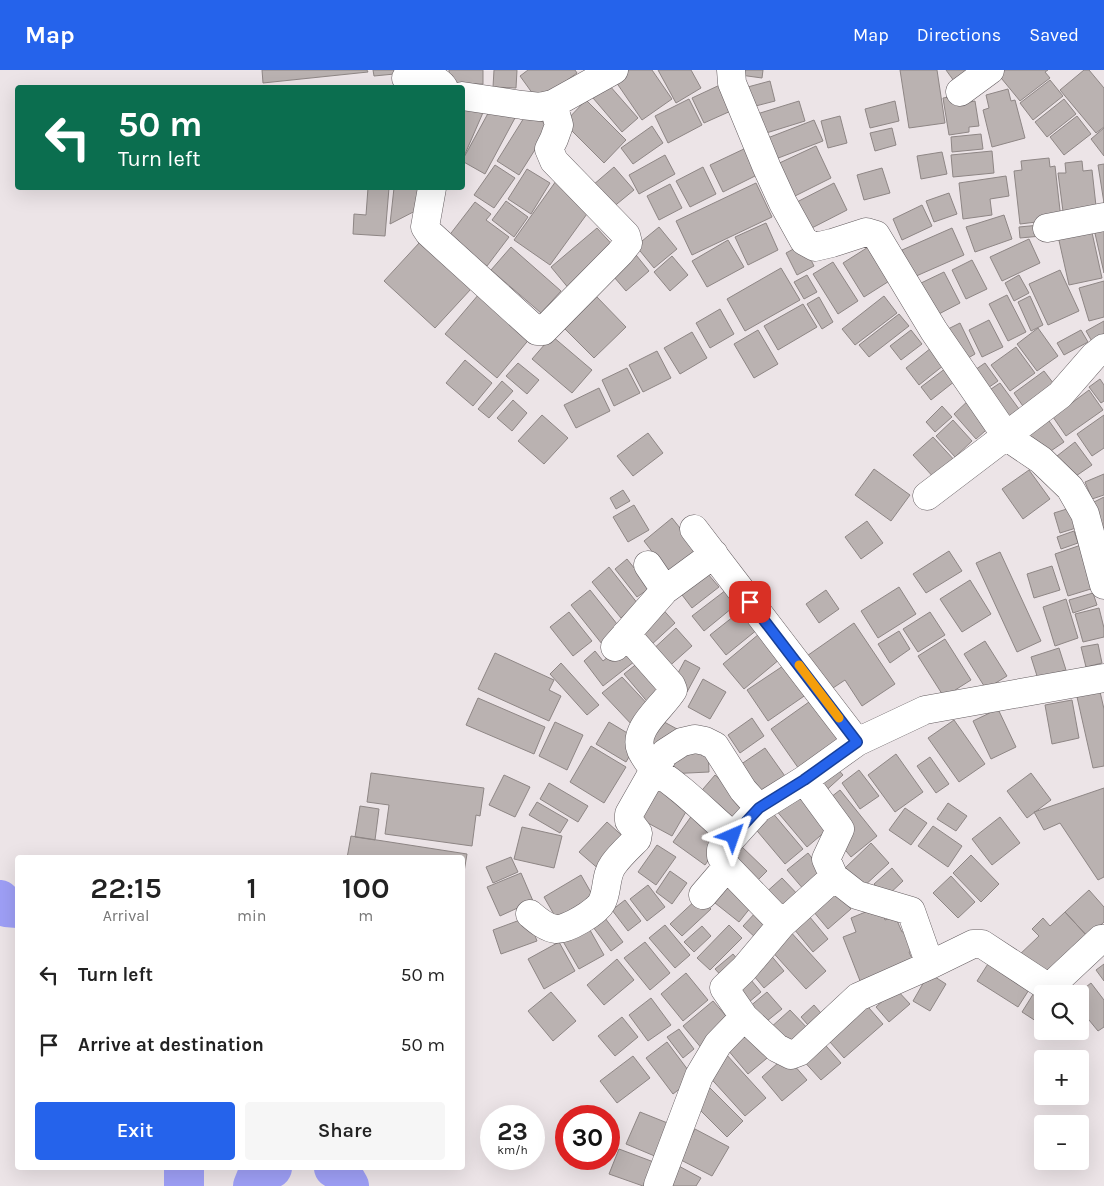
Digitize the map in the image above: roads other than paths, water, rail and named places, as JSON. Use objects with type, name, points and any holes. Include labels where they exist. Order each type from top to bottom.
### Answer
[{"type":"street","points":[[731,70],[732,83],[767,168],[783,203],[804,241],[815,247],[866,232],[876,235],[934,331],[1007,436],[1041,460],[1070,488],[1085,514],[1104,585]]},
{"type":"street","points":[[960,92],[990,70]]},
{"type":"street","points":[[465,96],[522,106],[540,107],[553,104],[599,73]]},
{"type":"street","points":[[406,78],[433,79],[442,85]]},
{"type":"street","points":[[432,190],[426,227],[429,233],[537,331],[543,331],[628,243],[626,235],[554,161],[549,149],[559,125],[553,104]]},
{"type":"street","points":[[1047,228],[1104,217]]},
{"type":"street","points":[[927,496],[1060,395],[1094,356],[1104,348]]},
{"type":"street","points":[[694,529],[857,742]]},
{"type":"street","points":[[714,554],[665,590],[620,641],[670,685],[673,690],[640,733],[640,749],[654,770],[671,782],[733,836]]},
{"type":"street","points":[[648,565],[665,590]]},
{"type":"street","points":[[782,924],[727,867],[721,856],[721,850],[759,808],[804,780],[857,742],[924,710],[1104,678]]},
{"type":"street","points":[[530,914],[542,924],[555,929],[564,928],[595,911],[602,902],[612,866],[637,839],[638,833],[629,821],[629,814],[665,753],[682,742],[695,739],[715,746],[743,790],[759,808]]},
{"type":"street","points":[[804,780],[840,829],[826,859],[834,877],[857,895],[911,911],[930,965]]},
{"type":"street","points":[[704,895],[727,867]]},
{"type":"street","points":[[834,877],[782,924],[744,969],[724,988],[744,1017],[777,1048],[791,1055],[799,1052],[858,997],[973,944],[982,944],[1046,986],[1054,983],[1101,939],[1104,939]]},
{"type":"street","points":[[658,1185],[699,1076],[718,1044],[744,1017]]},
{"type":"waterway","points":[[0,900],[6,907],[15,908]]},
{"type":"waterway","points":[[184,1170],[184,1186]]},
{"type":"waterway","points":[[253,1186],[257,1176],[268,1170]]},
{"type":"waterway","points":[[338,1170],[341,1172],[349,1186]]}]
